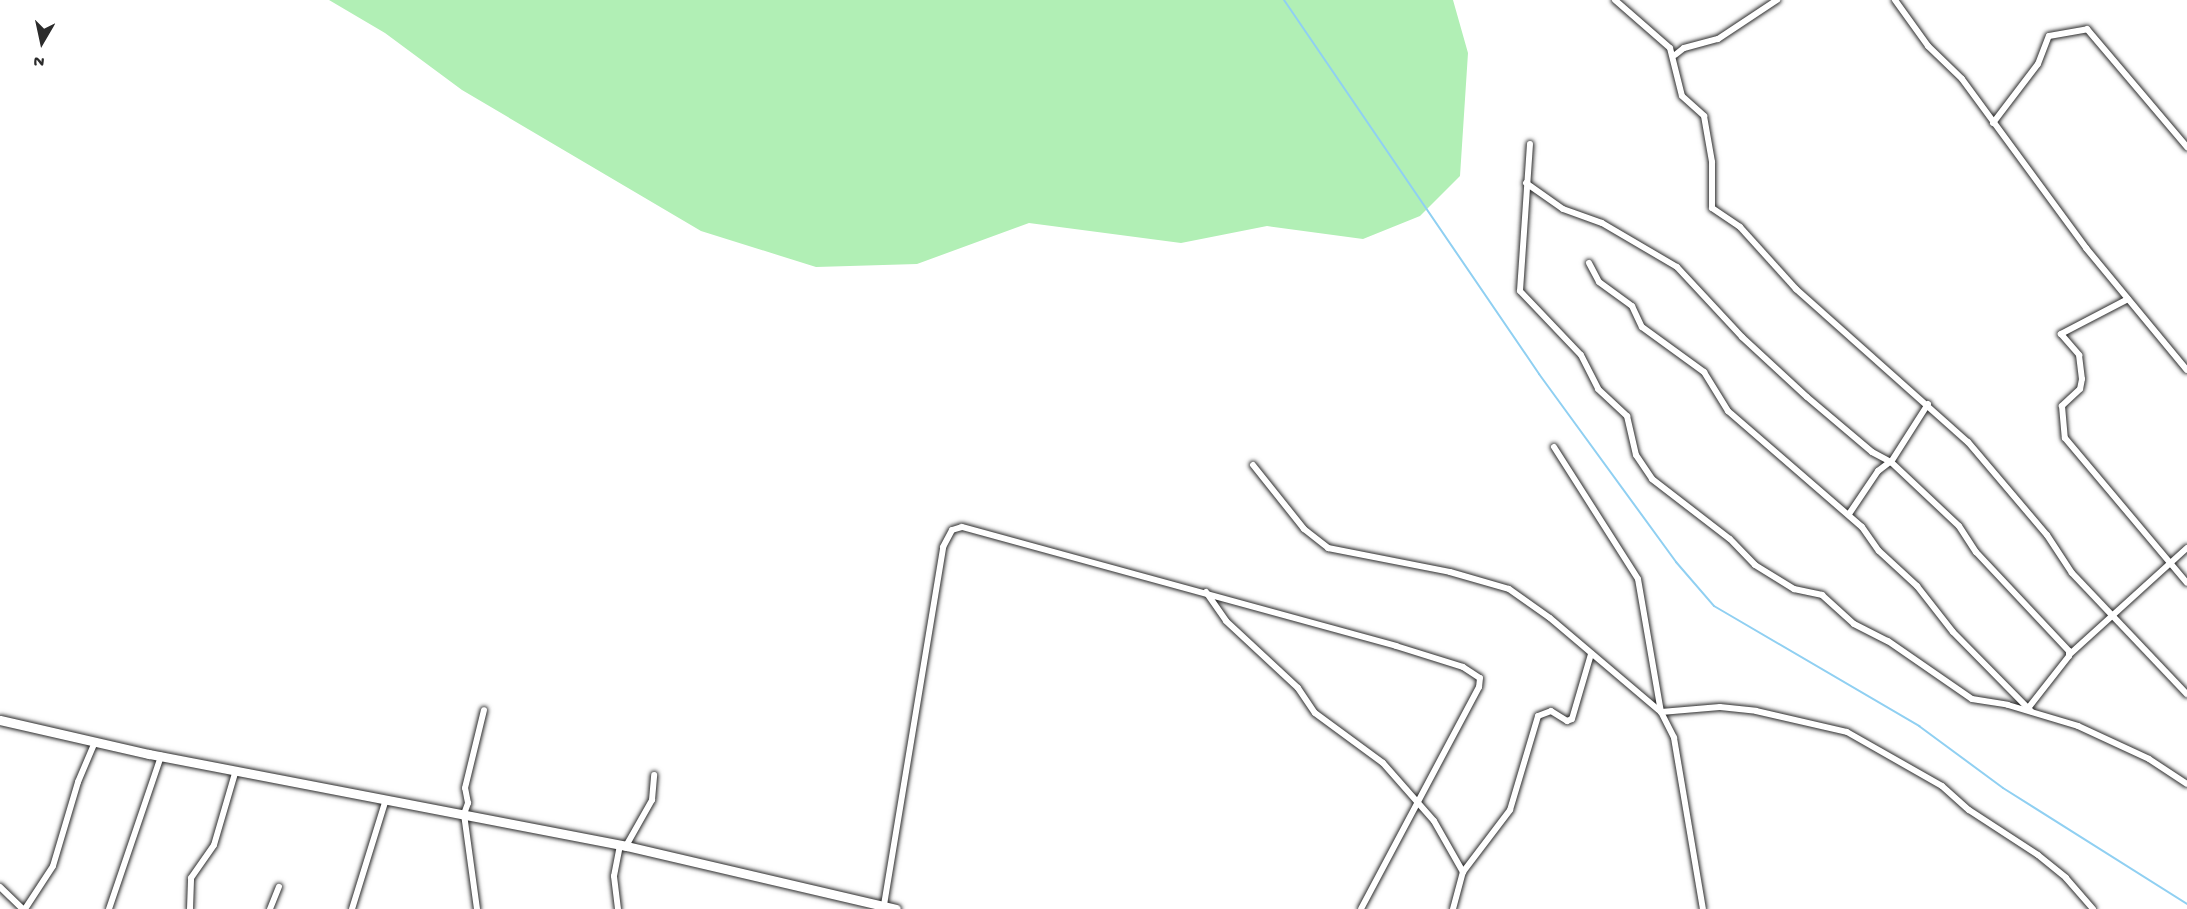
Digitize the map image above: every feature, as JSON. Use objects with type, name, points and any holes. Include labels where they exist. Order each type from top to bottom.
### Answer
[{"type":"street","points":[[1615,0],[1651,29],[1675,55],[1682,96],[1705,120],[1712,169],[1712,208],[1740,227],[1835,325],[1928,404],[1968,442],[2047,535],[2072,573],[2113,613],[2187,694]]},
{"type":"street","points":[[1675,55],[1684,48],[1718,39],[1777,0]]},
{"type":"street","points":[[1895,0],[1928,46],[1962,80],[2031,177],[2187,370]]},
{"type":"street","points":[[1993,123],[2038,64],[2049,36],[2087,29],[2187,147]]},
{"type":"street","points":[[1530,144],[1520,291],[1575,348],[1590,367],[1598,389],[1627,416],[1636,455],[1652,479],[1730,539],[1755,565],[1794,589],[1822,595],[1854,624],[1888,641],[1948,686],[1981,703],[2030,709],[2078,726],[2149,759],[2187,784]]},
{"type":"street","points":[[1526,183],[1563,209],[1602,223],[1677,267],[1742,337],[1807,397],[1872,452],[1890,462],[1959,526],[1976,552],[2070,654]]},
{"type":"street","points":[[1590,263],[1599,282],[1614,297],[1632,306],[1642,327],[1704,372],[1728,411],[1849,514],[1879,551],[1917,586],[1953,632],[2030,709]]},
{"type":"street","points":[[2128,299],[2061,334],[2079,355],[2082,379],[2080,389],[2062,406],[2066,438],[2187,583]]},
{"type":"street","points":[[1849,514],[1878,471],[1890,462],[1928,404]]},
{"type":"street","points":[[1554,447],[1638,579],[1661,712],[1674,738],[1703,909]]},
{"type":"street","points":[[1252,465],[1304,529],[1328,548],[1450,572],[1509,589],[1661,712],[1698,708],[1756,711],[1846,732],[1942,786],[1998,831],[2038,855],[2066,878],[2093,909]]},
{"type":"street","points":[[884,905],[943,547],[952,530],[962,527],[1206,592],[1452,663],[1480,678],[1479,687],[1361,909]]},
{"type":"street","points":[[2030,709],[2070,654],[2169,561],[2187,548]]},
{"type":"street","points":[[1206,592],[1226,621],[1298,687],[1315,713],[1375,754],[1418,802],[1463,872]]},
{"type":"street","points":[[1453,909],[1463,872],[1510,810],[1538,716],[1551,711],[1567,721],[1574,716],[1591,654]]},
{"type":"street","points":[[477,909],[464,814],[468,803],[465,788],[484,710]]},
{"type":"street","points":[[0,720],[161,756],[623,846],[896,909]]},
{"type":"street","points":[[0,887],[24,909],[53,866],[78,782],[95,742]]},
{"type":"street","points":[[109,909],[161,756]]},
{"type":"street","points":[[190,909],[191,878],[214,845],[236,770]]},
{"type":"street","points":[[618,909],[614,876],[623,846],[652,800],[654,775]]},
{"type":"street","points":[[352,909],[386,799]]},
{"type":"street","points":[[270,909],[279,887]]},
{"type":"green space","points":[[329,0],[1453,0],[1468,53],[1460,176],[1420,216],[1363,239],[1267,226],[1181,243],[1029,223],[917,264],[816,267],[701,231],[462,90],[385,33]]},
{"type":"waterway","points":[[1284,0],[1539,374],[1676,562],[1714,606],[1919,726],[2003,788],[2187,904]]}]
